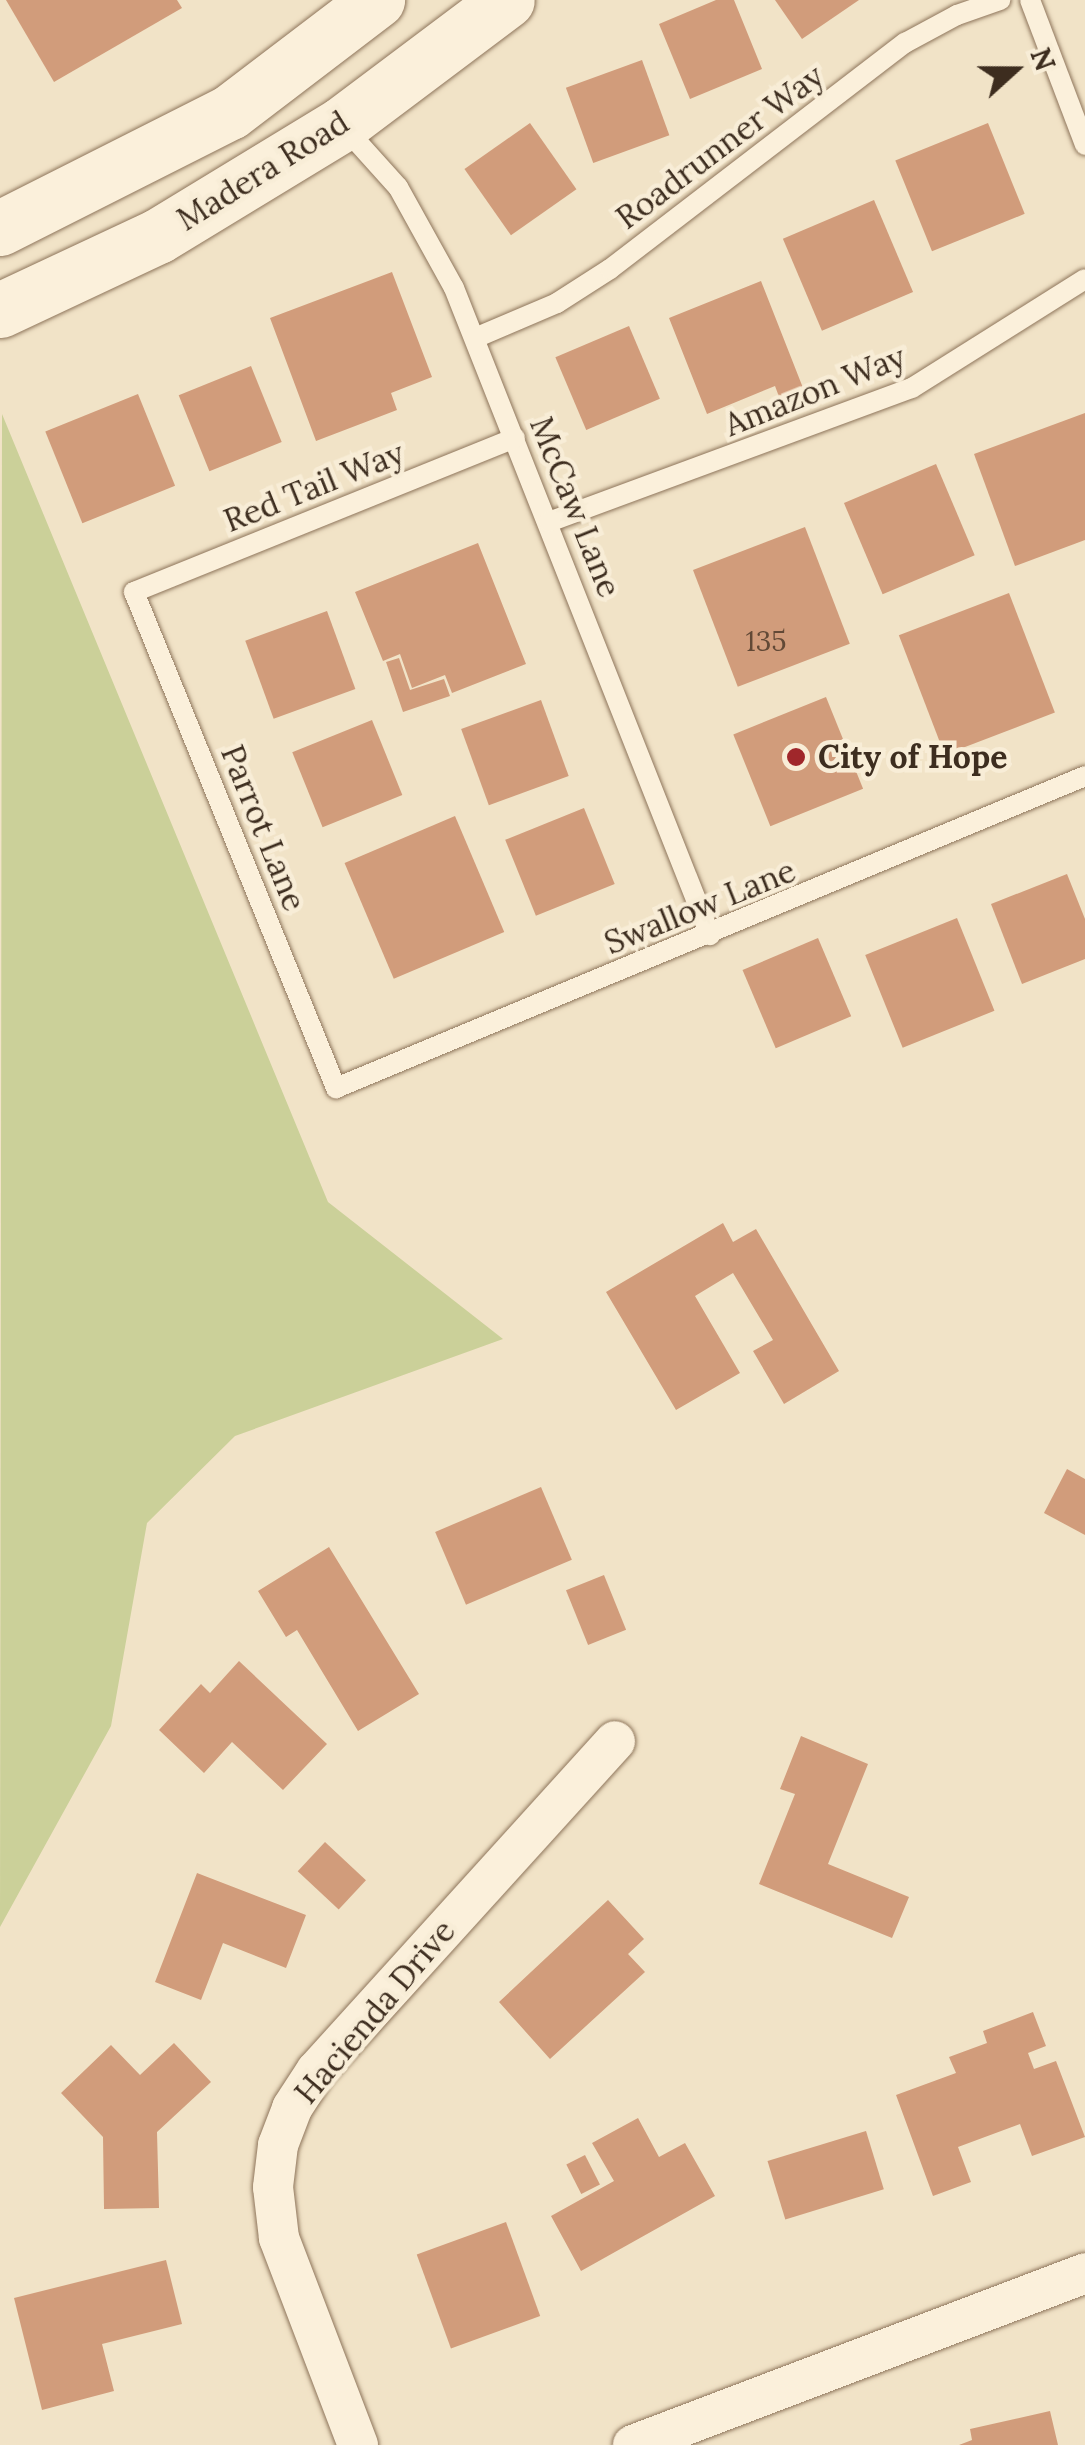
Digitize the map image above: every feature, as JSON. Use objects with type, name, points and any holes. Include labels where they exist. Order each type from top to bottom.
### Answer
[{"type":"main road","name":"Madera Road","points":[[0,228],[230,112],[378,0]]},
{"type":"main road","name":"Madera Road","points":[[0,310],[158,236],[342,124],[507,0]]},
{"type":"street","name":"Hacienda Drive","points":[[358,2445],[280,2238],[272,2187],[285,2126],[316,2071],[614,1741]]},
{"type":"street","points":[[633,2445],[1085,2273]]},
{"type":"lane","name":"Roadrunner Way","points":[[475,338],[557,303],[597,278],[905,43],[956,16],[1000,0]]},
{"type":"lane","points":[[1030,0],[1085,145]]},
{"type":"lane","name":"McCaw Lane","points":[[342,124],[398,188],[454,288],[710,935]]},
{"type":"lane","name":"Amazon Way","points":[[549,522],[912,388],[1085,279]]},
{"type":"lane","name":"Red Tail Way","points":[[134,592],[516,438]]},
{"type":"lane","name":"Parrot Lane","points":[[134,592],[336,1088]]},
{"type":"lane","name":"Swallow Lane","points":[[336,1088],[1085,776]]},
{"type":"green space","points":[[2,414],[328,1202],[503,1339],[235,1436],[147,1523],[111,1726],[0,1927]]},
{"type":"building","points":[[6,0],[177,0],[182,8],[54,82]]},
{"type":"building","points":[[716,0],[734,0],[762,69],[690,99],[659,24]]},
{"type":"building","points":[[775,0],[859,0],[802,39]]},
{"type":"building","points":[[642,60],[669,135],[593,163],[566,88]]},
{"type":"building","points":[[530,123],[576,189],[511,235],[464,169]]},
{"type":"building","points":[[988,123],[1025,214],[932,251],[895,160]]},
{"type":"building","points":[[874,200],[913,292],[822,331],[783,239]]},
{"type":"building","points":[[392,272],[432,377],[391,393],[397,410],[316,441],[270,318]]},
{"type":"building","points":[[761,281],[805,393],[781,402],[775,386],[707,414],[669,318]]},
{"type":"building","points":[[629,326],[660,399],[586,430],[555,357]]},
{"type":"building","points":[[251,366],[282,442],[209,471],[179,395]]},
{"type":"building","points":[[138,394],[175,486],[82,523],[45,431]]},
{"type":"building","points":[[1085,413],[1085,540],[1015,566],[974,454]]},
{"type":"building","points":[[936,464],[975,555],[883,594],[844,503]]},
{"type":"building","points":[[805,527],[850,644],[738,687],[693,570]]},
{"type":"building","points":[[478,543],[526,664],[452,693],[445,675],[412,688],[400,654],[383,661],[355,592]]},
{"type":"building","points":[[1009,593],[1055,712],[945,755],[899,635]]},
{"type":"building","points":[[327,611],[355,689],[274,719],[245,641]]},
{"type":"building","points":[[399,658],[410,690],[444,679],[450,696],[403,712],[386,662]]},
{"type":"building","points":[[826,697],[863,789],[770,826],[733,734]]},
{"type":"building","points":[[541,700],[569,776],[489,805],[461,729]]},
{"type":"building","points":[[372,720],[402,795],[323,827],[292,752]]},
{"type":"building","points":[[584,808],[615,884],[536,916],[505,840]]},
{"type":"building","points":[[455,816],[504,932],[394,979],[345,863]]},
{"type":"building","points":[[1067,874],[1085,919],[1085,959],[1022,984],[991,904]]},
{"type":"building","points":[[957,918],[994,1011],[903,1048],[865,955]]},
{"type":"building","points":[[818,938],[851,1016],[776,1048],[743,970]]},
{"type":"building","points":[[723,1223],[733,1242],[756,1229],[839,1371],[784,1404],[753,1351],[773,1340],[733,1273],[695,1296],[740,1373],[676,1410],[606,1292]]},
{"type":"building","points":[[1067,1469],[1085,1479],[1085,1535],[1044,1513]]},
{"type":"building","points":[[541,1487],[572,1560],[466,1605],[435,1532]]},
{"type":"building","points":[[329,1547],[419,1694],[358,1731],[297,1630],[286,1637],[258,1591]]},
{"type":"building","points":[[604,1575],[626,1630],[588,1645],[566,1590]]},
{"type":"building","points":[[239,1661],[327,1744],[283,1790],[232,1742],[204,1773],[159,1730],[201,1684],[210,1693]]},
{"type":"building","points":[[801,1736],[868,1764],[828,1864],[909,1897],[892,1938],[759,1884],[795,1794],[780,1789]]},
{"type":"building","points":[[325,1842],[366,1880],[339,1909],[298,1871]]},
{"type":"building","points":[[197,1873],[306,1915],[286,1968],[223,1943],[201,2000],[155,1982]]},
{"type":"building","points":[[608,1900],[644,1939],[628,1954],[645,1972],[550,2059],[499,2002]]},
{"type":"building","points":[[1033,2012],[1046,2046],[1028,2053],[1034,2069],[1056,2061],[1085,2137],[1032,2156],[1020,2124],[958,2147],[971,2182],[933,2196],[896,2095],[956,2073],[949,2057],[987,2043],[983,2031]]},
{"type":"building","points":[[174,2043],[211,2082],[157,2132],[159,2208],[104,2209],[103,2137],[61,2093],[111,2045],[140,2075]]},
{"type":"building","points":[[638,2118],[659,2157],[685,2143],[715,2196],[581,2271],[551,2216],[614,2181],[592,2143]]},
{"type":"building","points":[[866,2131],[884,2189],[785,2219],[768,2161]]},
{"type":"building","points":[[585,2155],[600,2184],[581,2194],[566,2165]]},
{"type":"building","points":[[506,2222],[540,2316],[451,2348],[417,2254]]},
{"type":"building","points":[[166,2260],[182,2324],[102,2344],[114,2391],[42,2410],[14,2298]]},
{"type":"building","points":[[1050,2411],[1058,2445],[959,2445],[972,2440],[970,2429]]},
{"type":"place","name":"City of Hope","points":[[796,757]]}]
